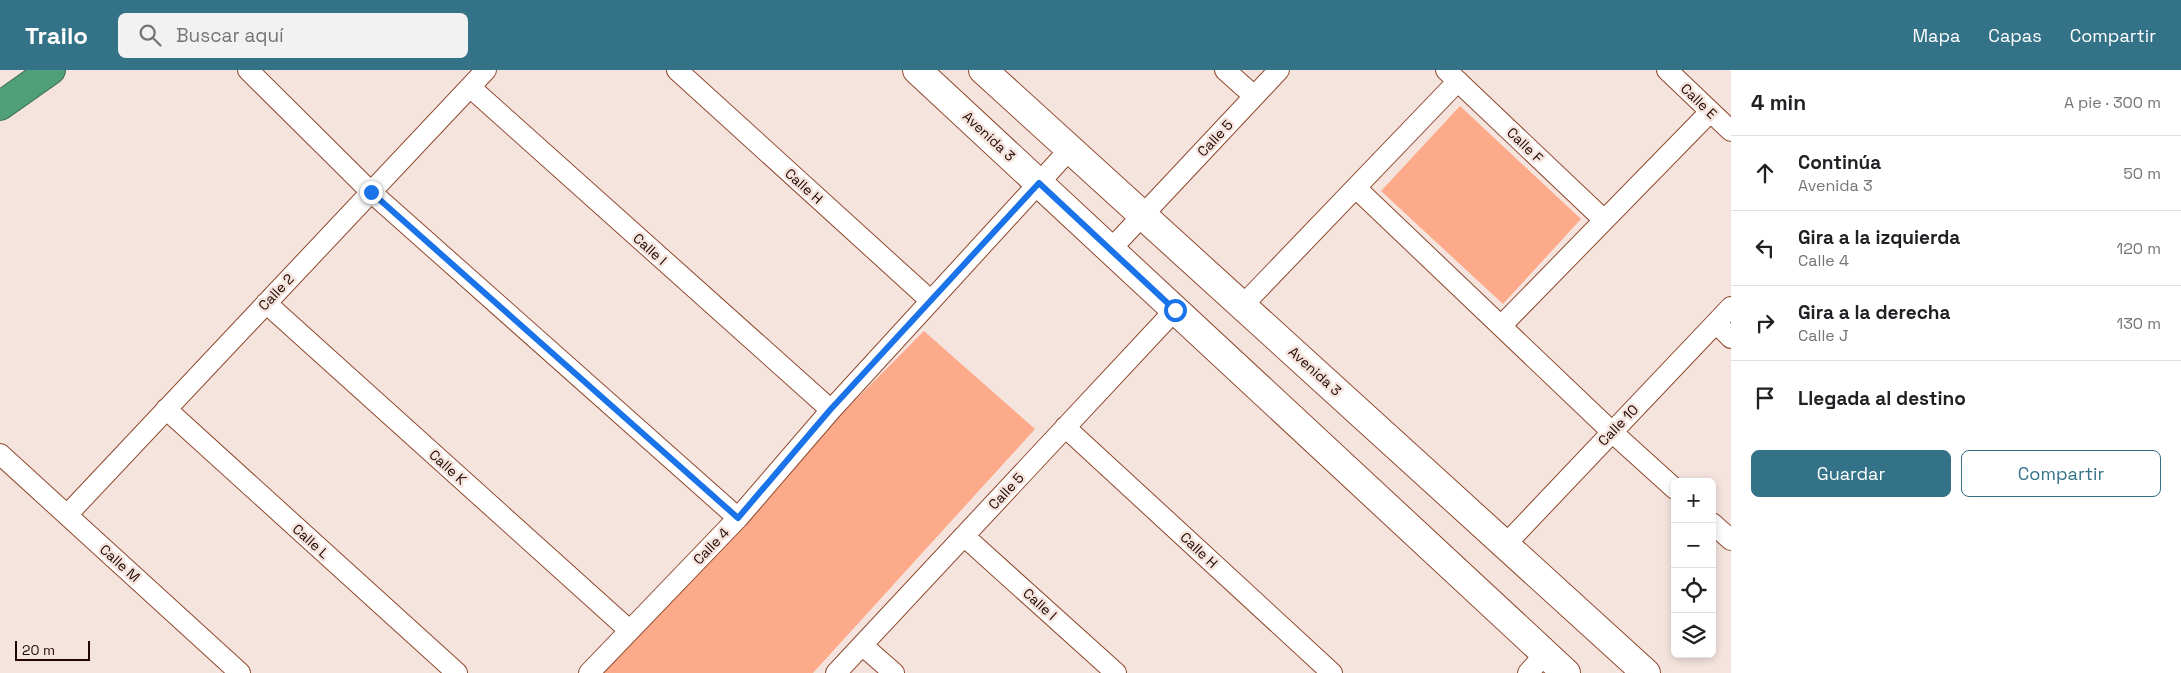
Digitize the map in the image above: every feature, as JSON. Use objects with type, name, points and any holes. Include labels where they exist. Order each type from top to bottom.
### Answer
[{"type":"highway","points":[[0,106],[51,70]]},
{"type":"street","points":[[248,70],[371,192],[738,518]]},
{"type":"street","name":"Calle 2","points":[[67,515],[486,70]]},
{"type":"street","name":"Calle H","points":[[677,70],[931,301]]},
{"type":"street","name":"Avenida 3","points":[[917,70],[1175,310],[1537,664],[1566,673]]},
{"type":"street","name":"Avenida 3","points":[[983,70],[1646,673]]},
{"type":"street","points":[[1225,70],[1254,96]]},
{"type":"street","name":"Calle 5","points":[[1110,249],[1278,70]]},
{"type":"street","name":"Calle E","points":[[1667,70],[1731,131]]},
{"type":"street","points":[[1243,305],[1356,188],[1452,76]]},
{"type":"street","name":"Calle F","points":[[1452,76],[1604,220]]},
{"type":"street","name":"Calle I","points":[[470,87],[830,410]]},
{"type":"street","points":[[1501,326],[1710,112]]},
{"type":"street","name":"Calle 4","points":[[589,673],[738,518],[830,410],[1070,149]]},
{"type":"street","points":[[1356,188],[1612,432],[1671,485]]},
{"type":"street","name":"Calle K","points":[[266,303],[629,630]]},
{"type":"street","name":"Calle 10","points":[[1506,544],[1731,307]]},
{"type":"street","name":"Calle 5","points":[[836,673],[1175,310]]},
{"type":"street","points":[[1716,323],[1731,338]]},
{"type":"street","name":"Calle L","points":[[166,409],[456,673]]},
{"type":"street","name":"Calle H","points":[[1066,427],[1332,673]]},
{"type":"street","name":"Calle M","points":[[0,454],[240,673]]},
{"type":"street","points":[[1716,527],[1731,540]]},
{"type":"street","name":"Calle I","points":[[964,536],[1116,673]]},
{"type":"street","points":[[862,644],[894,673]]},
{"type":"shaded area","points":[[1460,106],[1581,219],[1503,304],[1381,191]]},
{"type":"shaded area","points":[[924,331],[1035,429],[813,673],[600,673],[738,518]]},
{"type":"route","points":[[371,192],[738,518],[830,410],[1039,183],[1175,310]]}]
